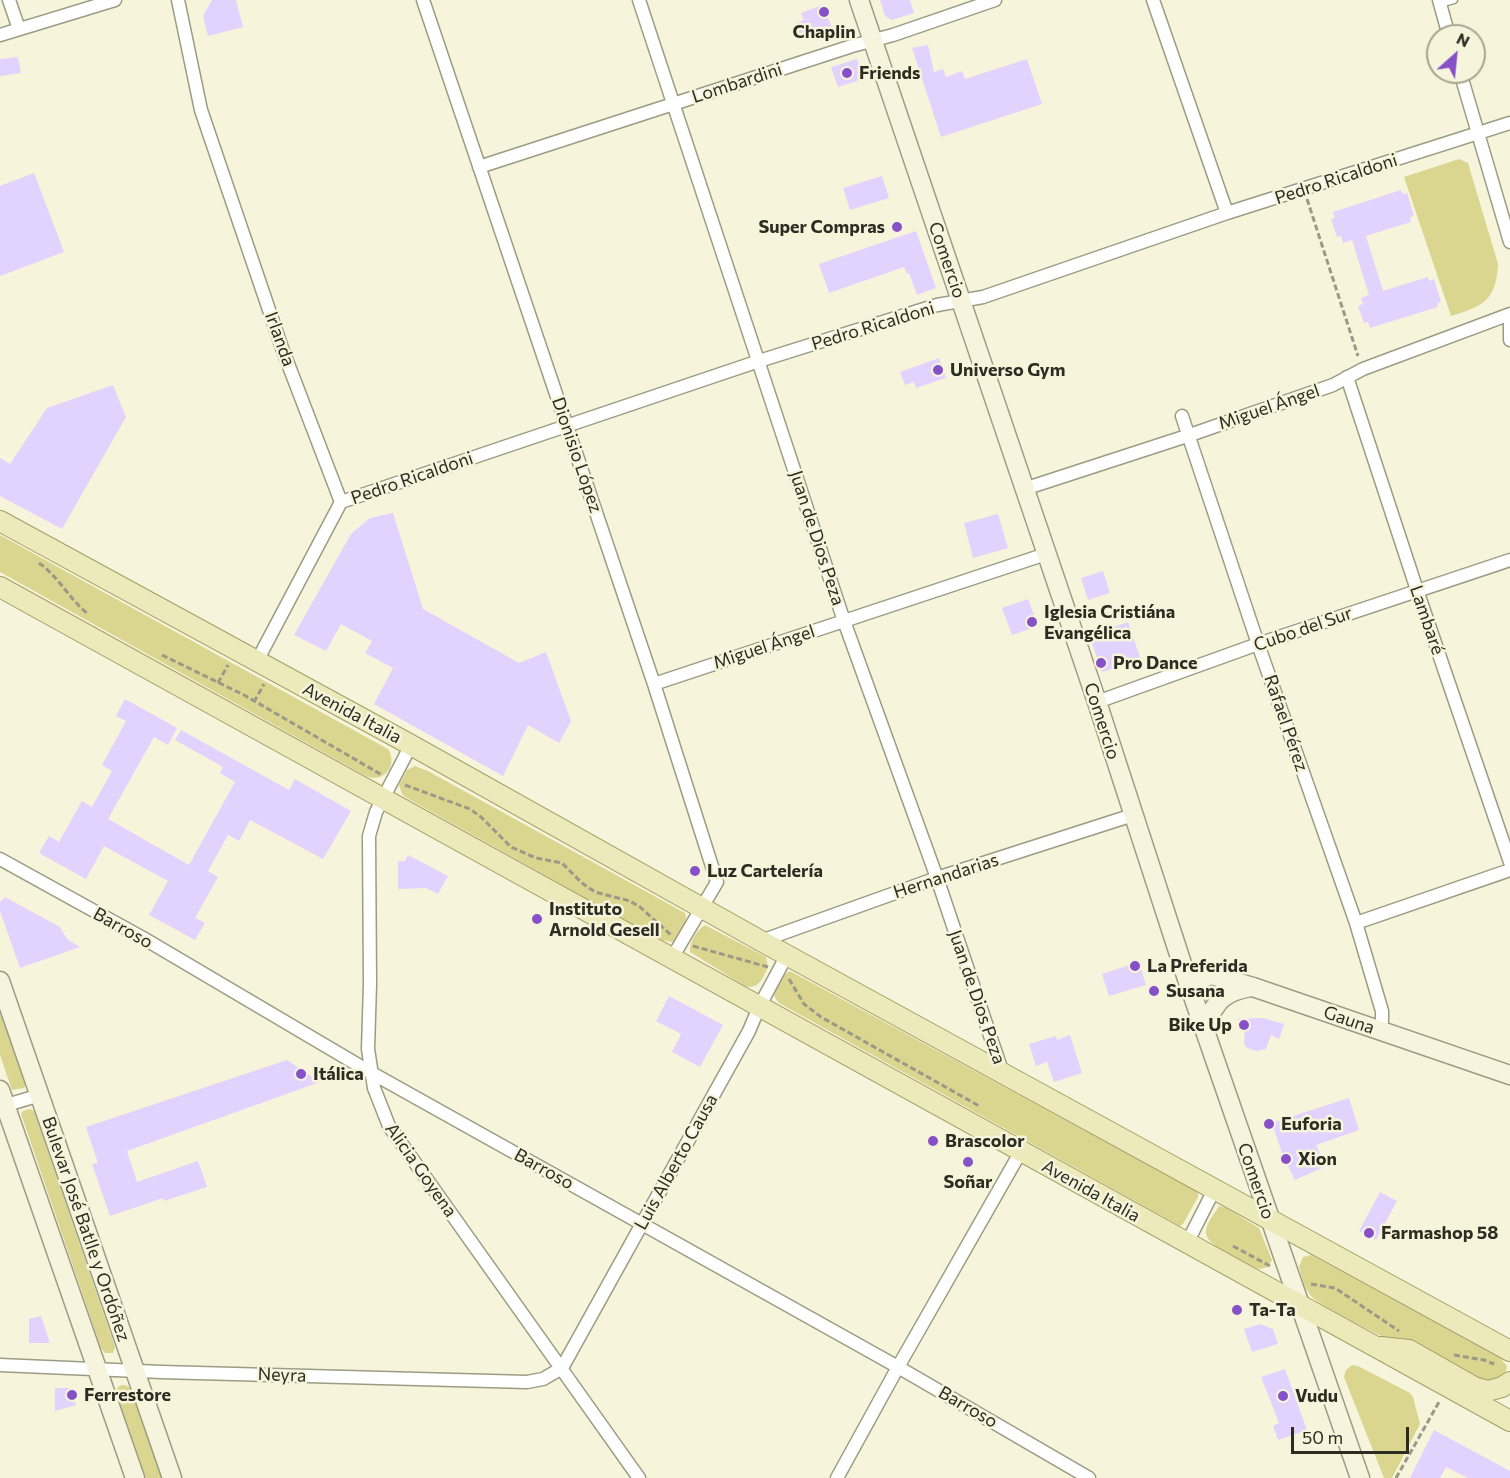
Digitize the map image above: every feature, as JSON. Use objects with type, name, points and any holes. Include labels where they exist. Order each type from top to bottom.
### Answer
[{"type":"main road","name":"Avenida Italia","points":[[0,521],[411,745],[761,941],[1269,1219],[1504,1358]]},
{"type":"main road","name":"Avenida Italia","points":[[0,587],[1510,1422]]},
{"type":"main road","points":[[1373,1347],[1409,1350],[1474,1387],[1488,1391],[1510,1382]]},
{"type":"street","points":[[9,0],[19,29]]},
{"type":"street","points":[[0,35],[115,0]]},
{"type":"street","name":"Irlanda","points":[[178,0],[201,110],[282,348],[341,502]]},
{"type":"street","name":"Dionisio López","points":[[423,0],[654,684],[717,882],[702,908]]},
{"type":"street","name":"Juan de Dios Peza","points":[[639,0],[844,621],[937,878],[1003,1074]]},
{"type":"street","name":"Comercio","points":[[859,0],[1097,702],[1203,1027],[1360,1478]]},
{"type":"street","name":"Lombardini","points":[[479,167],[995,0]]},
{"type":"street","points":[[1153,0],[1227,213]]},
{"type":"street","points":[[1439,2],[1445,24]]},
{"type":"street","points":[[1463,84],[1510,242]]},
{"type":"street","name":"Pedro Ricaldoni","points":[[341,502],[759,362],[937,305],[983,297],[1227,213],[1510,123]]},
{"type":"street","name":"Miguel Ángel","points":[[1024,489],[1333,385],[1363,369],[1510,314]]},
{"type":"street","points":[[1510,323],[1510,340]]},
{"type":"street","name":"Lambaré","points":[[1347,377],[1510,862]]},
{"type":"street","name":"Rafael Pérez","points":[[1182,416],[1258,644],[1356,923],[1382,1011],[1379,1030]]},
{"type":"street","points":[[264,665],[341,502]]},
{"type":"street","name":"Miguel Ángel","points":[[654,684],[1046,554]]},
{"type":"street","name":"Cubo del Sur","points":[[1097,702],[1258,644],[1510,560]]},
{"type":"street","name":"Alicia Goyena","points":[[411,745],[370,826],[368,1049],[374,1088],[389,1126],[639,1478]]},
{"type":"street","name":"Hernandarias","points":[[761,941],[937,878],[1133,815]]},
{"type":"street","name":"Barroso","points":[[0,859],[142,938],[370,1072],[898,1367],[1089,1478]]},
{"type":"street","points":[[1356,923],[1510,870]]},
{"type":"street","points":[[672,958],[702,908]]},
{"type":"street","name":"Luis Alberto Causa","points":[[562,1368],[749,1031],[759,1006],[787,955]]},
{"type":"street","name":"Gauna","points":[[1188,982],[1212,975],[1510,1075]]},
{"type":"street","name":"Bulevar José Batlle y Ordóñez","points":[[0,981],[172,1478]]},
{"type":"street","points":[[1203,1027],[1220,998],[1235,990],[1252,987]]},
{"type":"street","points":[[2,1101],[40,1095]]},
{"type":"street","name":"Bulevar José Batlle y Ordóñez","points":[[2,1101],[135,1478]]},
{"type":"street","points":[[837,1478],[1020,1153]]},
{"type":"street","points":[[1187,1243],[1214,1190]]},
{"type":"street","name":"Neyra","points":[[0,1365],[527,1382],[543,1379],[562,1368]]},
{"type":"lane","points":[[1439,2],[1454,0]]},
{"type":"path","points":[[1304,189],[1363,369]]},
{"type":"path","points":[[37,562],[49,570],[78,606],[93,618]]},
{"type":"path","points":[[209,701],[236,650]]},
{"type":"path","points":[[154,651],[244,695],[364,766],[418,791],[470,809],[511,847],[536,858],[562,863],[582,883],[595,892],[630,901],[640,907],[669,935],[705,950],[763,965],[778,973],[789,980],[804,1004],[821,1017],[987,1110]]},
{"type":"path","points":[[254,702],[264,665]]},
{"type":"path","points":[[1227,1243],[1304,1283],[1335,1288],[1388,1325],[1406,1334]]},
{"type":"path","points":[[1453,1355],[1484,1360],[1504,1358]]},
{"type":"path","points":[[1396,1478],[1448,1388]]},
{"type":"shaded area","points":[[1459,159],[1468,163],[1498,264],[1494,286],[1486,300],[1472,309],[1451,316],[1404,177]]},
{"type":"shaded area","points":[[0,535],[388,749],[391,761],[388,771],[379,777],[366,776],[0,572]]},
{"type":"shaded area","points":[[415,766],[428,771],[685,913],[685,923],[675,940],[672,942],[661,940],[405,797],[399,785],[407,770]]},
{"type":"shaded area","points":[[705,925],[766,957],[768,967],[757,985],[745,986],[690,952],[694,937]]},
{"type":"shaded area","points":[[790,971],[1198,1192],[1198,1197],[1183,1224],[1180,1226],[779,1003],[774,996],[776,989],[782,978]]},
{"type":"shaded area","points":[[0,1010],[26,1085],[24,1088],[12,1090],[0,1055]]},
{"type":"shaded area","points":[[30,1109],[34,1111],[115,1347],[113,1353],[105,1353],[101,1348],[21,1114]]},
{"type":"shaded area","points":[[1219,1206],[1259,1228],[1272,1260],[1268,1267],[1255,1268],[1218,1248],[1207,1237],[1206,1229]]},
{"type":"shaded area","points":[[1311,1255],[1500,1358],[1507,1366],[1504,1374],[1492,1380],[1458,1370],[1400,1345],[1324,1305],[1312,1297],[1307,1290],[1299,1267],[1303,1257]]},
{"type":"shaded area","points":[[1352,1365],[1410,1393],[1413,1397],[1420,1424],[1392,1478],[1384,1478],[1344,1377],[1346,1370]]},
{"type":"shaded area","points":[[121,1385],[130,1388],[162,1478],[146,1478],[116,1392]]},
{"type":"building","points":[[212,0],[236,0],[243,27],[208,36],[203,16]]},
{"type":"building","points":[[880,0],[910,0],[914,13],[892,20],[885,16]]},
{"type":"building","points":[[823,5],[832,28],[801,40],[795,23],[804,20],[801,13]]},
{"type":"building","points":[[928,45],[934,72],[943,69],[946,77],[962,71],[965,79],[1027,59],[1042,104],[941,137],[912,48]]},
{"type":"building","points":[[18,57],[21,73],[0,76],[0,59]]},
{"type":"building","name":"Friends","points":[[857,59],[863,79],[838,87],[831,67]]},
{"type":"building","points":[[34,173],[64,252],[0,276],[0,186]]},
{"type":"building","points":[[882,176],[889,198],[850,210],[843,188]]},
{"type":"building","points":[[1401,190],[1403,194],[1407,193],[1414,216],[1410,217],[1411,222],[1366,236],[1383,291],[1428,277],[1429,281],[1434,279],[1441,302],[1437,303],[1438,307],[1370,328],[1368,322],[1364,323],[1358,306],[1363,304],[1361,298],[1369,295],[1352,240],[1343,243],[1341,236],[1337,237],[1331,219],[1335,218],[1333,212]]},
{"type":"building","points":[[916,231],[936,288],[917,295],[909,273],[907,274],[904,267],[829,293],[819,264]]},
{"type":"building","points":[[939,358],[946,378],[916,388],[914,382],[905,385],[900,372]]},
{"type":"building","points":[[113,385],[126,417],[62,529],[0,496],[0,458],[10,464],[47,408]]},
{"type":"building","points":[[393,513],[423,609],[519,663],[546,652],[571,721],[559,743],[528,725],[503,776],[374,704],[393,668],[365,653],[372,641],[341,624],[326,651],[294,635],[351,534],[370,518]]},
{"type":"building","points":[[998,514],[1008,548],[973,558],[964,523]]},
{"type":"building","points":[[1103,571],[1110,593],[1088,600],[1081,578]]},
{"type":"building","points":[[1028,599],[1038,626],[1012,635],[1002,608]]},
{"type":"building","points":[[1128,622],[1141,660],[1102,672],[1089,635]]},
{"type":"building","points":[[125,699],[177,728],[168,745],[154,737],[108,819],[189,865],[235,782],[220,773],[223,767],[175,740],[181,730],[289,790],[295,779],[351,811],[323,859],[250,820],[239,841],[228,835],[208,871],[218,877],[195,918],[205,923],[195,940],[149,915],[168,881],[104,846],[86,879],[39,853],[49,836],[59,842],[82,801],[92,807],[112,771],[102,765],[126,721],[116,716]]},
{"type":"building","points":[[408,855],[448,876],[438,894],[426,888],[398,889],[398,861],[405,861]]},
{"type":"building","points":[[5,897],[60,927],[67,939],[80,947],[20,968],[0,911],[0,902]]},
{"type":"building","points":[[1139,962],[1146,985],[1109,996],[1102,974]]},
{"type":"building","points":[[669,996],[723,1025],[700,1067],[672,1052],[681,1034],[656,1021]]},
{"type":"building","points":[[1263,1018],[1284,1024],[1279,1039],[1271,1035],[1266,1049],[1257,1051],[1247,1048],[1244,1043],[1245,1027],[1237,1019]]},
{"type":"building","points":[[1070,1035],[1082,1073],[1054,1082],[1047,1062],[1036,1066],[1029,1044],[1056,1036],[1057,1040]]},
{"type":"building","points":[[287,1060],[320,1082],[127,1151],[137,1182],[198,1161],[207,1187],[164,1201],[163,1198],[110,1216],[92,1164],[98,1163],[86,1127]]},
{"type":"building","points":[[1349,1098],[1359,1130],[1316,1145],[1326,1166],[1295,1180],[1283,1156],[1272,1123]]},
{"type":"building","points":[[1380,1192],[1397,1201],[1376,1240],[1359,1231]]},
{"type":"building","points":[[41,1316],[50,1343],[29,1343],[29,1319]]},
{"type":"building","points":[[1260,1324],[1273,1329],[1278,1344],[1252,1352],[1244,1329]]},
{"type":"building","points":[[1285,1369],[1307,1430],[1278,1440],[1273,1426],[1279,1423],[1261,1377]]},
{"type":"building","points":[[55,1388],[71,1388],[76,1405],[55,1411]]},
{"type":"building","points":[[1434,1430],[1510,1471],[1510,1478],[1468,1478],[1446,1467],[1440,1478],[1410,1478]]},
{"type":"place","name":"Chaplin","points":[[824,12]]},
{"type":"place","name":"Friends","points":[[847,73]]},
{"type":"place","name":"Super Compras","points":[[897,227]]},
{"type":"place","name":"Universo Gym","points":[[938,370]]},
{"type":"place","name":"Iglesia Cristiána Evangélica","points":[[1032,622]]},
{"type":"place","name":"Pro Dance","points":[[1101,663]]},
{"type":"place","name":"Luz Cartelería","points":[[695,871]]},
{"type":"place","name":"Instituto Arnold Gesell","points":[[537,919]]},
{"type":"place","name":"La Preferida","points":[[1135,966]]},
{"type":"place","name":"Susana","points":[[1154,991]]},
{"type":"place","name":"Bike Up","points":[[1244,1025]]},
{"type":"place","name":"Itálica","points":[[301,1074]]},
{"type":"place","name":"Euforia","points":[[1269,1124]]},
{"type":"place","name":"Brascolor","points":[[933,1141]]},
{"type":"place","name":"Xion","points":[[1286,1159]]},
{"type":"place","name":"Soñar","points":[[968,1162]]},
{"type":"place","name":"Farmashop 58","points":[[1369,1233]]},
{"type":"place","name":"Ta-Ta","points":[[1237,1310]]},
{"type":"place","name":"Ferrestore","points":[[72,1395]]},
{"type":"place","name":"Vudu","points":[[1283,1396]]}]
